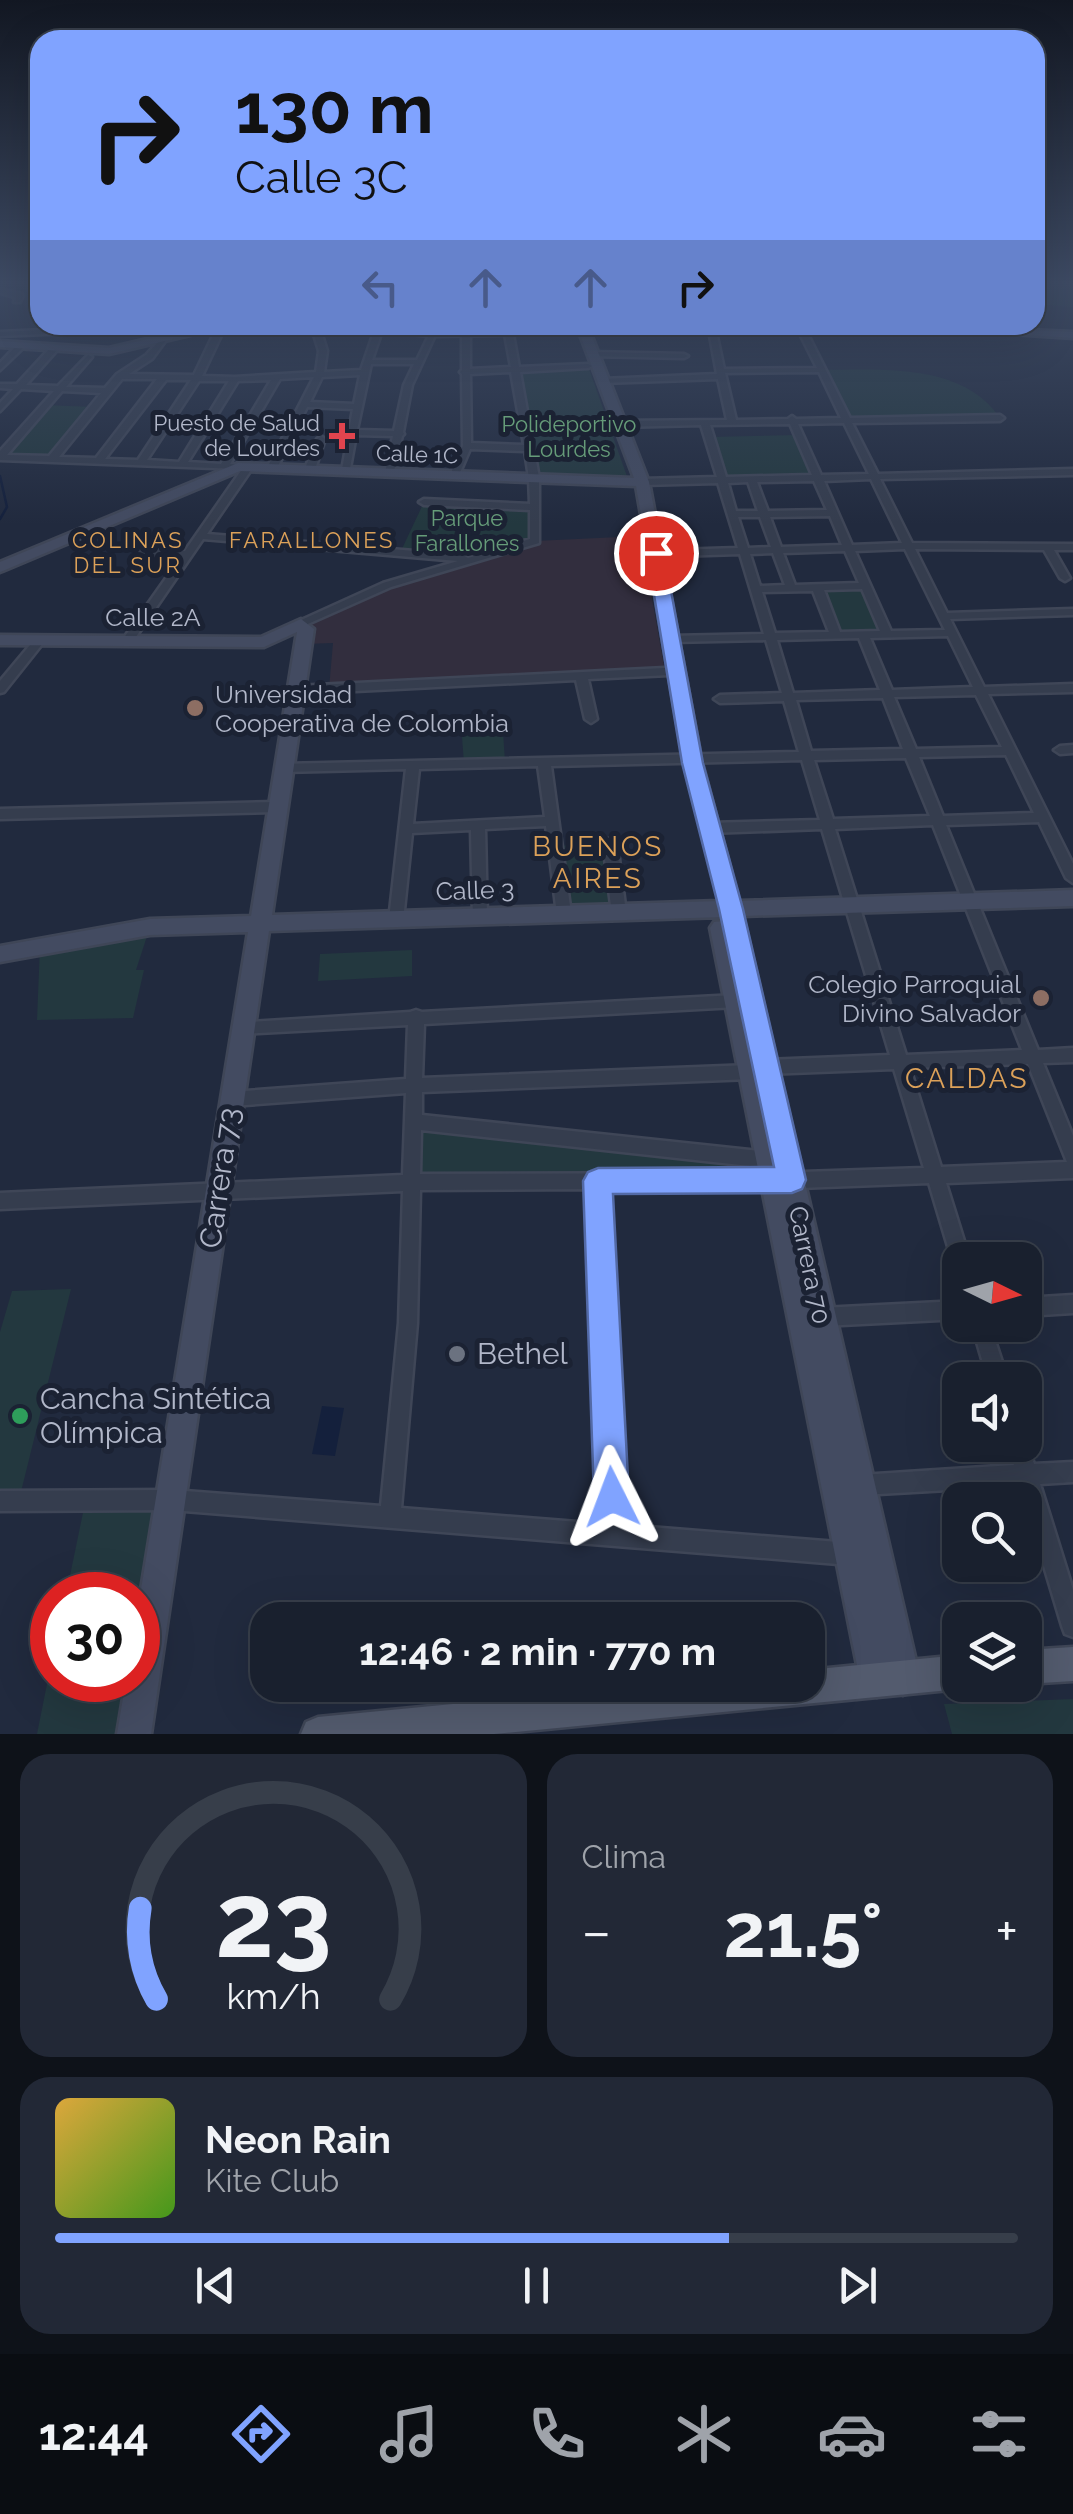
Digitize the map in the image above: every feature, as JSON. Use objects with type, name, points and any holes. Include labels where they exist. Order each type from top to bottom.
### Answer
[{"type":"main road","points":[[1042,1666],[1073,1664]]},
{"type":"main road","points":[[318,1734],[942,1674]]},
{"type":"street","points":[[0,408],[42,362]]},
{"type":"street","points":[[0,457],[83,362]]},
{"type":"street","points":[[52,459],[120,376],[142,362]]},
{"type":"street","points":[[141,463],[205,362]]},
{"type":"street","points":[[120,376],[235,379],[320,373],[418,362],[408,385],[391,471],[272,466],[320,373],[322,362]]},
{"type":"street","points":[[346,468],[368,362]]},
{"type":"street","points":[[455,475],[467,446],[464,362]]},
{"type":"street","points":[[302,624],[387,584],[536,541],[534,478],[511,362]]},
{"type":"street","points":[[464,372],[575,362]]},
{"type":"street","name":"Carrera 70","points":[[591,362],[619,424],[630,483]]},
{"type":"street","name":"Carrera 70","points":[[591,362],[630,483],[671,638],[686,756],[709,828],[851,1554],[890,1679]]},
{"type":"street","points":[[719,362],[732,421]]},
{"type":"street","points":[[816,362],[1073,878]]},
{"type":"street","points":[[603,382],[820,370]]},
{"type":"street","points":[[126,642],[200,536],[237,467],[277,376]]},
{"type":"street","points":[[100,461],[162,379]]},
{"type":"street","points":[[182,464],[235,379]]},
{"type":"street","points":[[0,386],[108,391]]},
{"type":"street","points":[[304,404],[357,408]]},
{"type":"street","points":[[619,424],[1000,418]]},
{"type":"street","points":[[792,419],[887,635]]},
{"type":"street","points":[[704,421],[955,1242]]},
{"type":"street","points":[[352,432],[400,434]]},
{"type":"street","points":[[312,466],[321,439]]},
{"type":"street","points":[[467,446],[528,448]]},
{"type":"street","name":"Calle 1C","points":[[0,457],[630,483],[1073,472]]},
{"type":"street","points":[[0,570],[237,467]]},
{"type":"street","points":[[752,481],[791,588]]},
{"type":"street","points":[[424,502],[533,506]]},
{"type":"street","points":[[733,514],[832,513]]},
{"type":"street","points":[[200,536],[471,559]]},
{"type":"street","points":[[650,554],[907,546],[1047,547],[1071,551]]},
{"type":"street","points":[[1047,547],[1065,578]]},
{"type":"street","points":[[141,551],[188,554]]},
{"type":"street","name":"Carrera 70","points":[[650,554],[665,672],[724,909],[736,1001],[758,1069]]},
{"type":"street","points":[[756,589],[865,586]]},
{"type":"street","points":[[817,587],[836,637]]},
{"type":"street","points":[[942,616],[1073,612]]},
{"type":"street","name":"Calle 2A","points":[[0,640],[264,642],[302,624]]},
{"type":"street","name":"Carrera 73","points":[[134,1734],[306,629],[302,624]]},
{"type":"street","points":[[671,638],[951,633]]},
{"type":"street","points":[[864,636],[1073,1157]]},
{"type":"street","points":[[0,689],[40,641]]},
{"type":"street","points":[[296,690],[665,672]]},
{"type":"street","points":[[580,676],[592,719]]},
{"type":"street","points":[[720,699],[1073,688]]},
{"type":"street","points":[[282,768],[1009,751]]},
{"type":"street","points":[[544,761],[564,914]]},
{"type":"street","points":[[396,920],[413,766]]},
{"type":"street","points":[[0,814],[276,807]]},
{"type":"street","points":[[709,828],[1042,818]]},
{"type":"street","points":[[406,829],[551,821]]},
{"type":"street","points":[[478,825],[480,917]]},
{"type":"street","points":[[610,842],[619,913]]},
{"type":"street","name":"Calle 3","points":[[0,954],[150,927],[1073,898]]},
{"type":"street","points":[[242,1028],[736,1001]]},
{"type":"street","points":[[390,1517],[408,1323],[416,1016]]},
{"type":"street","points":[[231,1099],[416,1086],[1073,1055]]},
{"type":"street","points":[[416,1122],[778,1173]]},
{"type":"street","points":[[0,1201],[414,1182],[1073,1170]]},
{"type":"street","name":"Carrera 70","points":[[778,1173],[822,1317],[860,1486],[890,1679]]},
{"type":"street","points":[[598,1181],[614,1536]]},
{"type":"street","points":[[1042,1305],[1073,1304]]},
{"type":"street","points":[[822,1317],[942,1311]]},
{"type":"street","points":[[1023,1462],[1073,1626]]},
{"type":"street","points":[[860,1486],[1073,1472]]},
{"type":"street","points":[[0,1501],[172,1500],[851,1554]]},
{"type":"shaded area","points":[[641,536],[665,672],[329,689],[333,643],[304,644],[301,624],[387,585],[535,541]]},
{"type":"green space","name":"Polideportivo Lourdes","points":[[588,366],[629,482],[534,478],[512,370]]},
{"type":"green space","points":[[820,370],[893,370],[942,378],[984,400],[1000,418],[844,418]]},
{"type":"green space","points":[[44,405],[95,407],[52,459],[0,457]]},
{"type":"green space","points":[[798,435],[818,480],[723,482],[710,437]]},
{"type":"green space","name":"Parque Farallones","points":[[424,502],[533,507],[535,541],[471,559],[400,553]]},
{"type":"green space","points":[[865,586],[887,635],[836,637],[817,587]]},
{"type":"green space","points":[[461,723],[479,723],[480,731],[503,731],[505,762],[464,764]]},
{"type":"green space","points":[[610,843],[619,913],[564,914],[554,846]]},
{"type":"green space","points":[[150,927],[136,970],[144,970],[133,1018],[37,1020],[40,946]]},
{"type":"green space","points":[[412,950],[412,976],[318,981],[320,954]]},
{"type":"green space","points":[[416,1122],[769,1160],[773,1181],[414,1182]]},
{"type":"green space","name":"Cancha Sintética Olímpica","points":[[71,1289],[19,1500],[0,1501],[0,1332],[12,1291]]},
{"type":"green space","points":[[86,1498],[172,1500],[160,1574],[71,1572]]},
{"type":"green space","points":[[1073,1699],[1073,1734],[952,1734],[944,1704],[1042,1702]]},
{"type":"green space","points":[[43,1702],[139,1702],[134,1734],[37,1734]]},
{"type":"water","points":[[322,1406],[344,1408],[335,1456],[312,1454]]},
{"type":"waterway","points":[[0,476],[7,507],[0,519]]},
{"type":"place","name":"Puesto de Salud de Lourdes","points":[[342,436]]},
{"type":"place","name":"Universidad Cooperativa de Colombia","points":[[195,708]]},
{"type":"place","name":"Colegio Parroquial Divino Salvador","points":[[1041,998]]},
{"type":"place","name":"Bethel","points":[[457,1354]]},
{"type":"place","name":"Cancha Sintética Olímpica","points":[[20,1416]]},
{"type":"district","name":"FARALLONES","points":[[312,540]]},
{"type":"district","name":"COLINAS DEL SUR","points":[[128,552]]},
{"type":"district","name":"BUENOS AIRES","points":[[598,862]]},
{"type":"district","name":"CALDAS","points":[[967,1078]]},
{"type":"route","points":[[612,1497],[598,1181],[792,1180],[731,909],[693,763],[656,553]]}]
